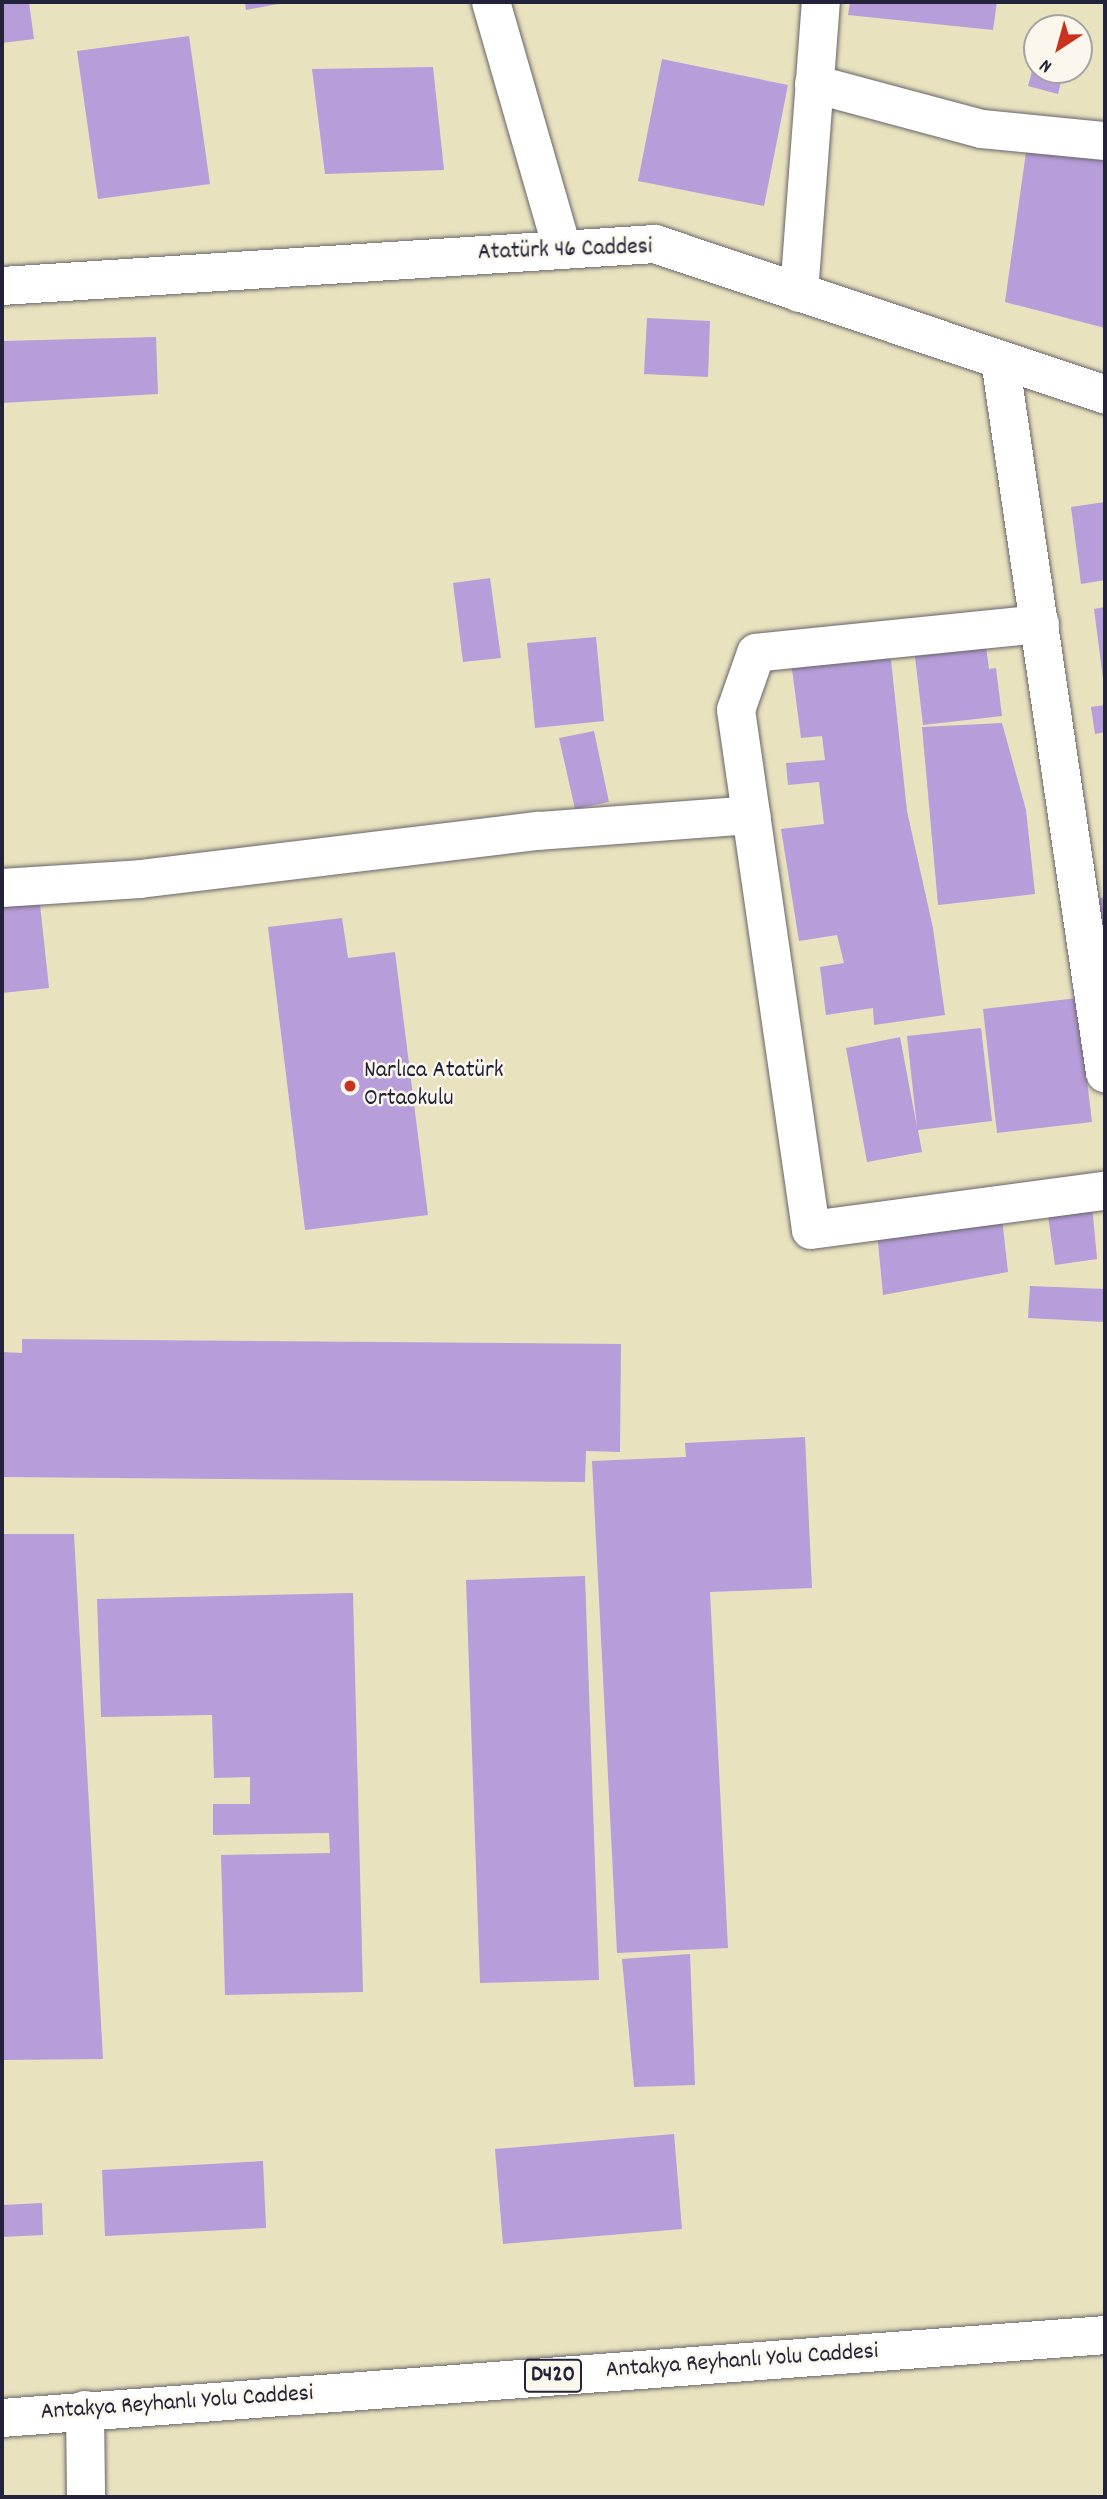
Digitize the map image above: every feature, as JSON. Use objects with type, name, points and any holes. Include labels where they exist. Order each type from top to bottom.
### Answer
[{"type":"street","points":[[491,2],[562,248]]},
{"type":"street","points":[[799,293],[821,2]]},
{"type":"street","points":[[814,84],[982,129],[1105,141]]},
{"type":"street","name":"Atatürk 46 Caddesi","points":[[2,286],[655,244],[1105,395]]},
{"type":"street","points":[[1000,360],[1105,1073]]},
{"type":"street","points":[[1040,624],[756,653],[736,710],[810,1230],[1105,1191]]},
{"type":"street","points":[[2,888],[140,879],[539,831],[751,815]]},
{"type":"street","name":"Antakya Reyhanlı Yolu Caddesi","points":[[2,2418],[1105,2335]]},
{"type":"street","points":[[85,2410],[86,2497]]},
{"type":"building","points":[[2,2],[29,2],[34,39],[2,43]]},
{"type":"building","points":[[245,2],[283,2],[283,3],[246,10]]},
{"type":"building","points":[[850,2],[997,2],[993,30],[848,15]]},
{"type":"building","points":[[189,36],[210,184],[98,199],[77,51]]},
{"type":"building","points":[[662,59],[788,85],[764,206],[638,181]]},
{"type":"building","points":[[433,67],[444,170],[325,174],[312,69]]},
{"type":"building","points":[[1029,84],[1060,84],[1058,94]]},
{"type":"building","points":[[1027,145],[1105,151],[1105,328],[1005,302]]},
{"type":"building","points":[[647,318],[710,321],[708,377],[644,374]]},
{"type":"building","points":[[156,337],[158,394],[2,403],[2,341]]},
{"type":"building","points":[[1105,502],[1105,580],[1081,584],[1071,507]]},
{"type":"building","points":[[490,578],[501,658],[463,662],[453,583]]},
{"type":"building","points":[[1105,607],[1105,686],[1104,686],[1094,609]]},
{"type":"building","points":[[984,631],[989,669],[996,668],[1002,716],[923,725],[913,640]]},
{"type":"building","points":[[596,637],[604,721],[535,728],[527,643]]},
{"type":"building","points":[[889,641],[907,811],[933,928],[945,1015],[874,1025],[873,1008],[826,1015],[820,967],[844,963],[837,935],[799,941],[781,829],[824,824],[819,782],[788,785],[786,763],[825,760],[822,736],[801,738],[790,654]]},
{"type":"building","points":[[1105,705],[1105,732],[1095,734],[1091,707]]},
{"type":"building","points":[[1002,723],[1026,810],[1035,894],[938,905],[922,727]]},
{"type":"building","points":[[594,731],[609,802],[575,809],[559,738]]},
{"type":"building","points":[[39,895],[49,988],[2,993],[2,898]]},
{"type":"building","points":[[1105,897],[1105,962],[1093,900]]},
{"type":"building","name":"Narlıca Atatürk Ortaokulu","points":[[342,918],[348,958],[395,952],[428,1215],[305,1230],[268,927]]},
{"type":"building","points":[[1077,998],[1092,1122],[997,1133],[983,1009]]},
{"type":"building","points":[[981,1028],[992,1121],[918,1130],[922,1152],[867,1162],[846,1048],[900,1037],[917,1127],[907,1036]]},
{"type":"building","points":[[1092,1205],[1097,1259],[1055,1265],[1047,1209]]},
{"type":"building","points":[[1002,1218],[1008,1272],[883,1295],[877,1232]]},
{"type":"building","points":[[1030,1286],[1105,1289],[1105,1322],[1028,1318]]},
{"type":"building","points":[[22,1339],[621,1344],[620,1452],[586,1451],[585,1482],[2,1477],[2,1352],[22,1353]]},
{"type":"building","points":[[805,1437],[812,1588],[710,1592],[728,1948],[617,1953],[592,1461],[686,1457],[685,1443]]},
{"type":"building","points":[[2,1534],[74,1534],[103,2059],[2,2060]]},
{"type":"building","points":[[585,1576],[599,1980],[480,1983],[466,1580]]},
{"type":"building","points":[[353,1593],[363,1992],[225,1995],[221,1855],[330,1853],[329,1833],[213,1835],[213,1804],[250,1804],[250,1777],[214,1778],[212,1715],[101,1717],[97,1599]]},
{"type":"building","points":[[690,1954],[695,2085],[634,2087],[622,1959]]},
{"type":"building","points":[[674,2134],[682,2229],[503,2244],[495,2149]]},
{"type":"building","points":[[263,2161],[266,2228],[105,2236],[102,2170]]},
{"type":"building","points":[[42,2203],[43,2235],[2,2237],[2,2205]]},
{"type":"place","name":"Narlıca Atatürk Ortaokulu","points":[[350,1086]]}]
